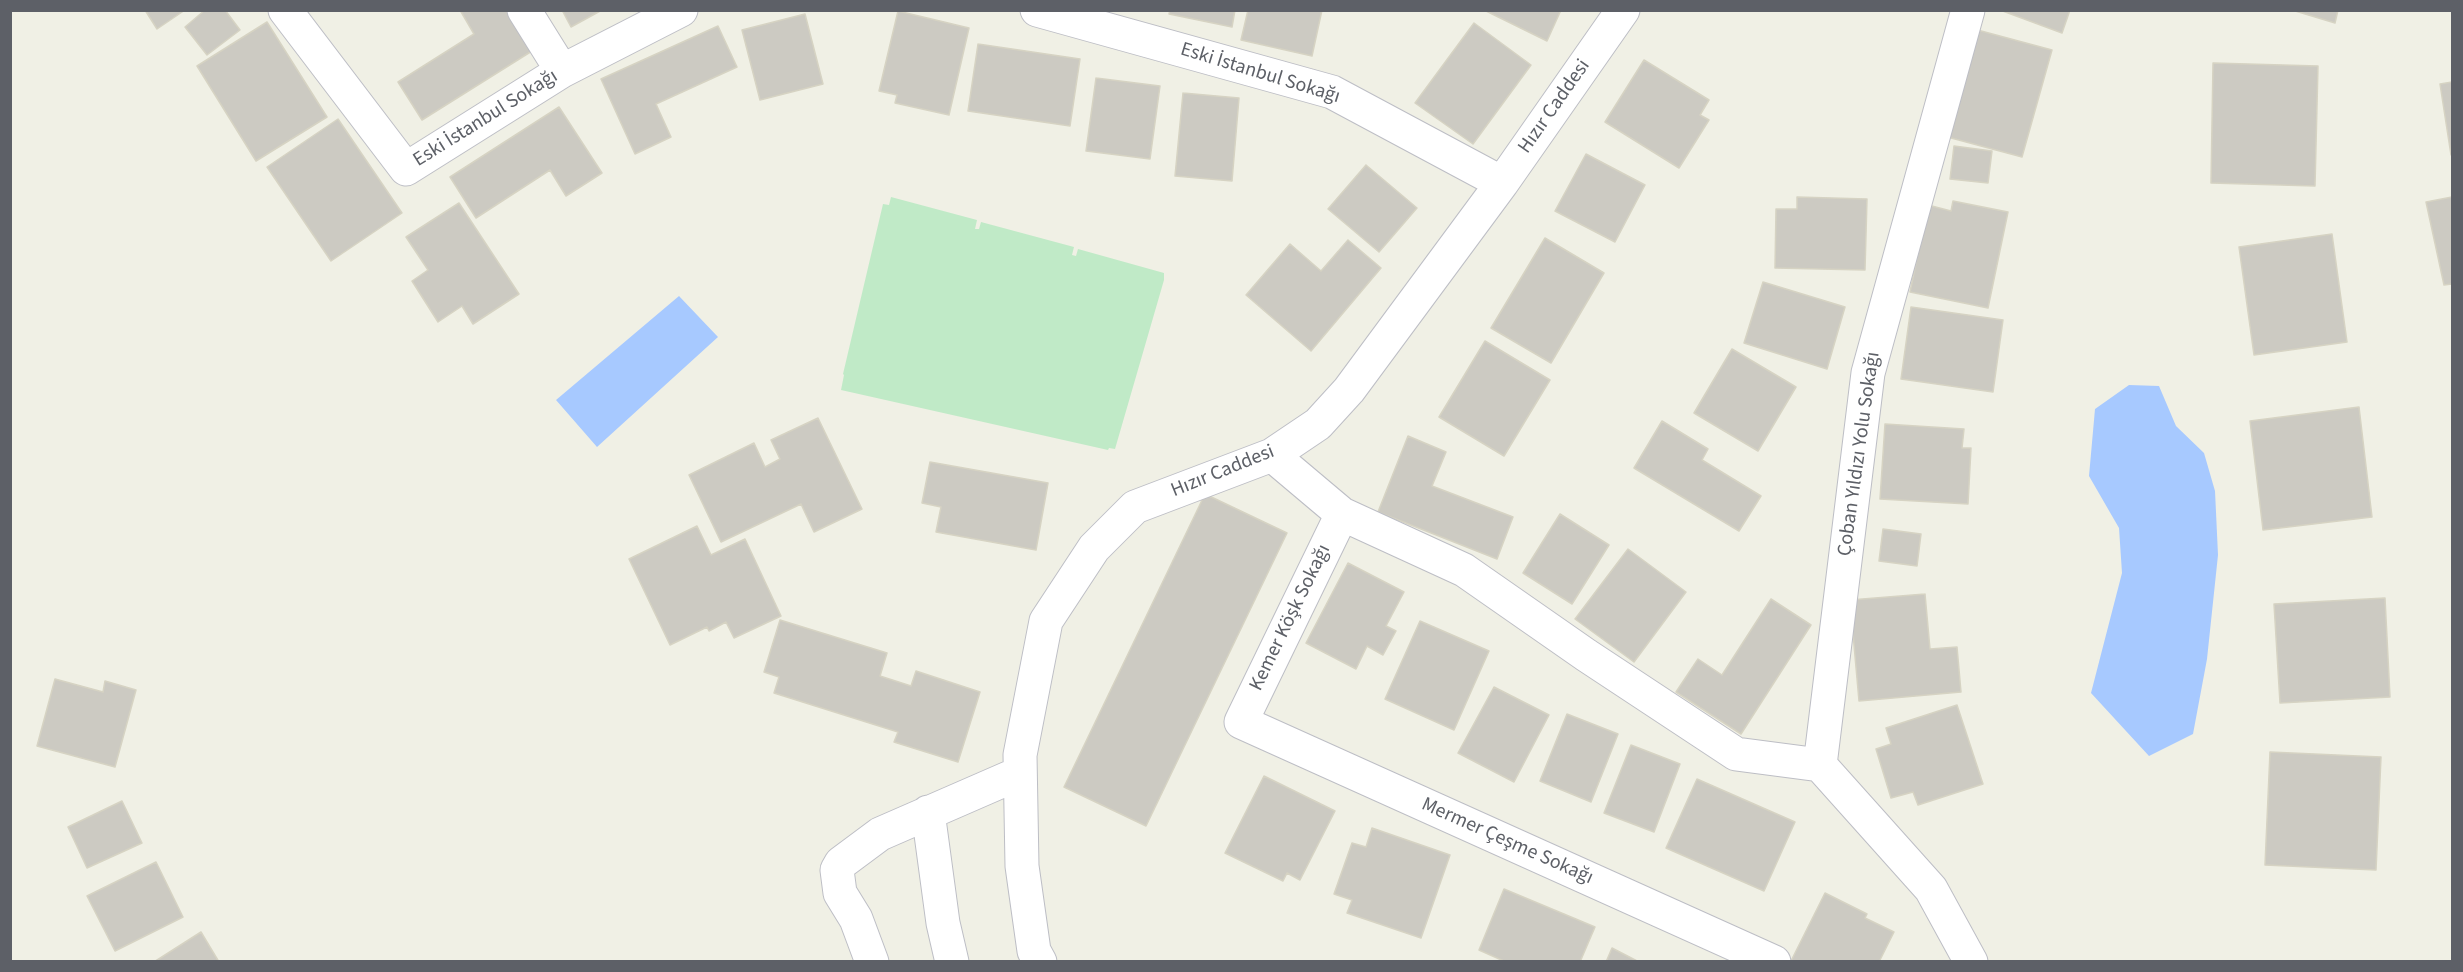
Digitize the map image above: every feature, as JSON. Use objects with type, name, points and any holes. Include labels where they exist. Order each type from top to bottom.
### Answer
[{"type":"street","name":"Eski İstanbul Sokağı","points":[[285,10],[406,169],[562,71],[681,10]]},
{"type":"street","points":[[524,10],[562,71]]},
{"type":"street","name":"Eski İstanbul Sokağı","points":[[1037,10],[1332,92],[1502,183]]},
{"type":"street","name":"Hızır Caddesi","points":[[1040,962],[1034,951],[1022,866],[1020,755],[1046,621],[1094,548],[1135,507],[1272,455],[1318,424],[1349,390],[1502,183],[1623,10]]},
{"type":"street","name":"Çoban Yıldızı Yolu Sokağı","points":[[1820,765],[1868,373],[1968,10]]},
{"type":"street","points":[[1272,455],[1342,514],[1464,570],[1586,655],[1736,754],[1820,765],[1931,889],[1971,962]]},
{"type":"street","name":"Kemer Köşk Sokağı","points":[[1240,722],[1342,514]]},
{"type":"street","name":"Mermer Çeşme Sokağı","points":[[1240,722],[1774,962]]},
{"type":"street","points":[[872,962],[856,919],[840,892],[837,870],[841,863],[880,834],[1020,774]]},
{"type":"street","points":[[928,812],[943,923],[952,962]]},
{"type":"green space","points":[[891,197],[977,220],[975,229],[979,229],[981,222],[1074,247],[1072,255],[1076,256],[1078,249],[1164,273],[1164,280],[1115,449],[1109,448],[1108,450],[841,390],[883,204],[889,205]]},
{"type":"water","points":[[679,296],[718,337],[597,447],[556,400]]},
{"type":"water","points":[[2129,385],[2159,386],[2176,426],[2204,453],[2215,491],[2218,555],[2207,659],[2193,734],[2149,756],[2091,693],[2122,573],[2119,528],[2089,476],[2095,409]]},
{"type":"building","points":[[145,10],[185,10],[157,29]]},
{"type":"building","points":[[205,10],[225,10],[240,30],[207,55],[185,27]]},
{"type":"building","points":[[460,10],[506,10],[532,51],[422,120],[398,82],[474,34]]},
{"type":"building","points":[[562,10],[602,10],[571,27]]},
{"type":"building","points":[[1170,10],[1235,10],[1232,27],[1169,14]]},
{"type":"building","points":[[1248,10],[1322,10],[1312,56],[1241,40]]},
{"type":"building","points":[[1484,10],[1561,10],[1547,41]]},
{"type":"building","points":[[2000,10],[2070,10],[2062,33]]},
{"type":"building","points":[[2292,10],[2338,10],[2335,23]]},
{"type":"building","points":[[898,11],[969,28],[949,115],[895,103],[897,95],[879,91]]},
{"type":"building","points":[[805,14],[823,84],[760,100],[742,30]]},
{"type":"building","points":[[267,22],[327,117],[256,161],[197,66]]},
{"type":"building","points":[[1474,23],[1531,65],[1473,144],[1415,103]]},
{"type":"building","points":[[718,26],[737,67],[656,104],[671,137],[635,154],[601,79]]},
{"type":"building","points":[[1970,28],[2052,50],[2022,157],[1940,135]]},
{"type":"building","points":[[978,44],[1080,59],[1070,126],[968,111]]},
{"type":"building","points":[[1644,60],[1709,100],[1700,115],[1709,120],[1679,168],[1605,122]]},
{"type":"building","points":[[2213,63],[2318,66],[2315,186],[2211,183]]},
{"type":"building","points":[[1096,78],[1160,86],[1150,159],[1086,151]]},
{"type":"building","points":[[2452,82],[2452,155],[2451,155],[2440,84]]},
{"type":"building","points":[[1183,93],[1239,98],[1232,181],[1175,176]]},
{"type":"building","points":[[559,107],[602,173],[566,196],[550,170],[476,218],[450,177]]},
{"type":"building","points":[[338,119],[402,213],[331,261],[267,167]]},
{"type":"building","points":[[1954,146],[1992,151],[1988,183],[1950,179]]},
{"type":"building","points":[[1586,154],[1645,185],[1615,242],[1555,211]]},
{"type":"building","points":[[1366,165],[1417,208],[1379,252],[1328,209]]},
{"type":"building","points":[[1797,197],[1867,199],[1865,270],[1775,268],[1776,209],[1797,209]]},
{"type":"building","points":[[2452,197],[2452,284],[2444,285],[2426,202]]},
{"type":"building","points":[[1953,201],[2008,212],[1988,308],[1910,292],[1928,205],[1951,211]]},
{"type":"building","points":[[459,203],[519,294],[473,324],[462,306],[438,322],[412,281],[428,270],[406,237]]},
{"type":"building","points":[[2332,234],[2347,342],[2254,355],[2239,247]]},
{"type":"building","points":[[1545,238],[1604,273],[1551,363],[1491,328]]},
{"type":"building","points":[[1348,240],[1381,268],[1311,351],[1246,295],[1290,244],[1321,271]]},
{"type":"building","points":[[1763,282],[1845,307],[1827,369],[1744,343]]},
{"type":"building","points":[[1911,307],[2003,320],[1993,392],[1901,379]]},
{"type":"building","points":[[1485,341],[1550,380],[1504,456],[1439,417]]},
{"type":"building","points":[[1732,349],[1796,387],[1758,451],[1694,413]]},
{"type":"building","points":[[2359,407],[2372,517],[2263,530],[2250,421]]},
{"type":"building","points":[[818,418],[862,509],[814,532],[801,504],[721,542],[689,475],[754,443],[765,467],[780,459],[771,440]]},
{"type":"building","points":[[1662,421],[1708,449],[1702,460],[1761,496],[1739,531],[1634,468]]},
{"type":"building","points":[[1885,424],[1964,429],[1962,448],[1971,448],[1968,504],[1880,499]]},
{"type":"building","points":[[1408,436],[1446,452],[1432,486],[1513,517],[1497,559],[1378,512]]},
{"type":"building","points":[[930,462],[1048,483],[1036,550],[936,532],[941,507],[922,503]]},
{"type":"building","points":[[1205,494],[1287,533],[1146,826],[1064,787]]},
{"type":"building","points":[[1560,514],[1609,545],[1572,604],[1523,573]]},
{"type":"building","points":[[697,526],[711,555],[745,539],[781,616],[734,638],[726,622],[709,631],[707,627],[670,645],[629,559]]},
{"type":"building","points":[[1883,529],[1921,534],[1917,566],[1879,561]]},
{"type":"building","points":[[1628,549],[1686,592],[1634,662],[1575,619]]},
{"type":"building","points":[[1348,563],[1404,592],[1386,626],[1396,631],[1383,655],[1367,646],[1356,669],[1306,643]]},
{"type":"building","points":[[1925,594],[1930,649],[1957,647],[1961,692],[1859,701],[1850,600]]},
{"type":"building","points":[[2385,598],[2390,697],[2280,703],[2274,604]]},
{"type":"building","points":[[1771,599],[1811,625],[1741,734],[1676,692],[1698,659],[1722,675]]},
{"type":"building","points":[[780,620],[887,653],[880,676],[911,686],[916,671],[980,692],[958,762],[894,742],[898,732],[774,693],[779,677],[764,672]]},
{"type":"building","points":[[1420,621],[1489,651],[1454,730],[1385,699]]},
{"type":"building","points":[[55,679],[103,692],[105,681],[136,690],[115,767],[37,746]]},
{"type":"building","points":[[1494,687],[1549,715],[1514,782],[1458,753]]},
{"type":"building","points":[[1957,705],[1983,784],[1918,805],[1913,792],[1891,798],[1876,749],[1891,744],[1886,728]]},
{"type":"building","points":[[1567,714],[1618,734],[1591,802],[1540,781]]},
{"type":"building","points":[[1631,745],[1680,764],[1654,832],[1604,813]]},
{"type":"building","points":[[2270,752],[2381,757],[2376,870],[2265,865]]},
{"type":"building","points":[[1264,776],[1335,811],[1300,880],[1287,873],[1283,881],[1225,853]]},
{"type":"building","points":[[1697,779],[1795,822],[1764,891],[1666,848]]},
{"type":"building","points":[[122,801],[142,843],[87,868],[68,827]]},
{"type":"building","points":[[1372,828],[1450,855],[1421,938],[1347,913],[1352,900],[1334,894],[1352,843],[1366,847]]},
{"type":"building","points":[[156,862],[183,917],[115,951],[87,896]]},
{"type":"building","points":[[1504,889],[1595,927],[1580,962],[1506,962],[1479,950]]},
{"type":"building","points":[[1825,893],[1867,914],[1865,918],[1894,932],[1879,962],[1791,961]]},
{"type":"building","points":[[201,932],[219,962],[154,962]]},
{"type":"building","points":[[1612,948],[1639,962],[1606,962]]}]
